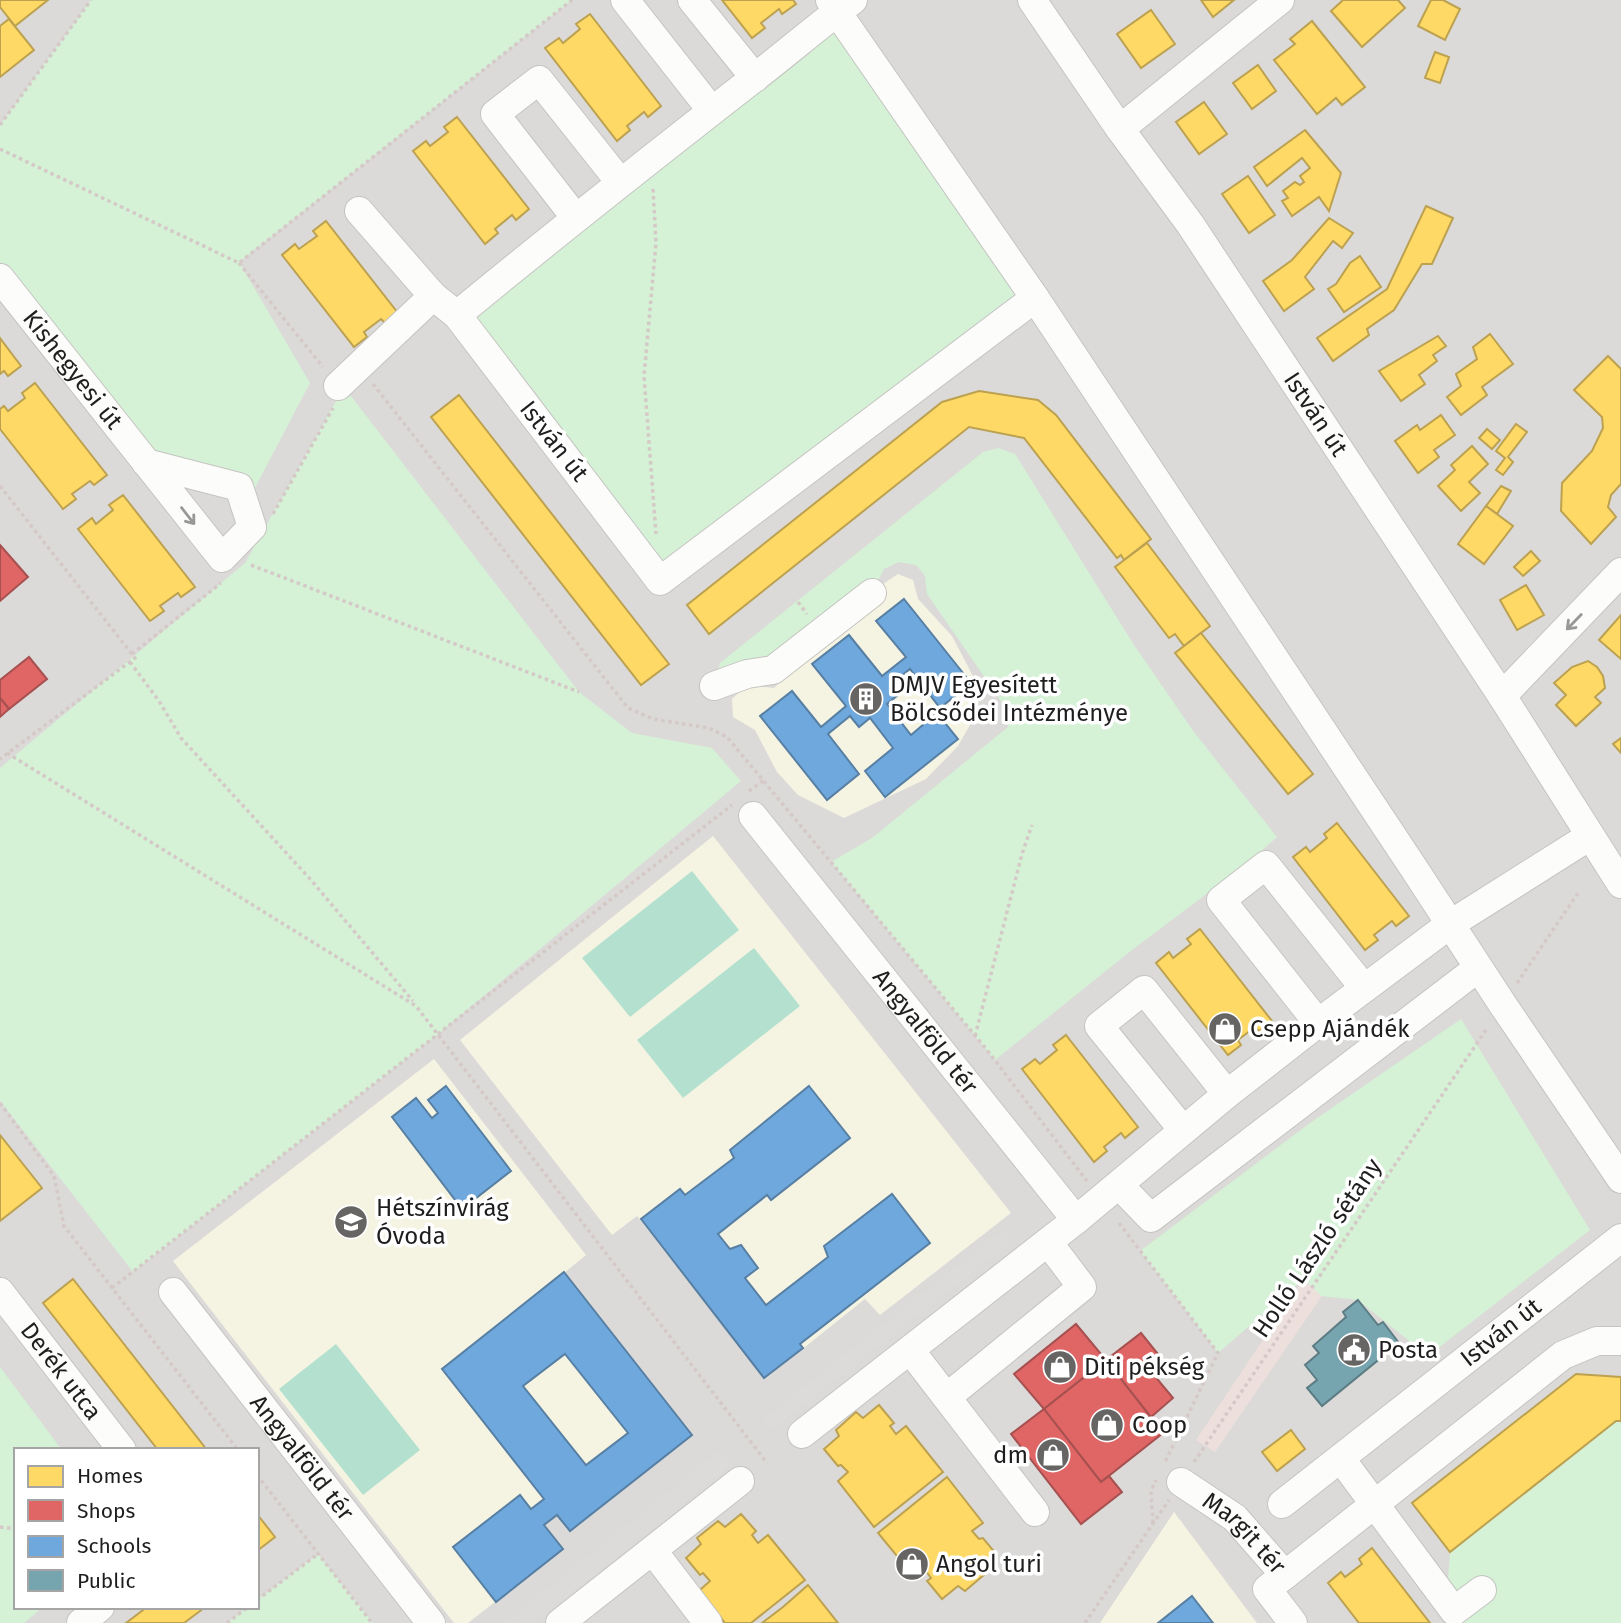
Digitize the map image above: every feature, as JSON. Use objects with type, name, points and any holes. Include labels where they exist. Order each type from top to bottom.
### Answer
[{"type":"street","points":[[625,0],[712,111]]},
{"type":"street","points":[[692,0],[755,78]]},
{"type":"street","name":"István út","points":[[1032,0],[1197,236],[1502,696],[1621,884]]},
{"type":"street","points":[[1120,129],[1280,0]]},
{"type":"street","points":[[359,211],[433,296],[457,315],[575,217],[755,78],[840,4],[1449,925],[1621,1179]]},
{"type":"street","points":[[575,217],[495,114],[539,80],[621,182]]},
{"type":"street","name":"Kishegyesi út","points":[[0,278],[146,463]]},
{"type":"street","points":[[341,386],[433,296]]},
{"type":"street","name":"István út","points":[[457,315],[660,581],[1035,298]]},
{"type":"street","points":[[1502,696],[1621,572]]},
{"type":"street","points":[[714,686],[747,674],[773,670],[872,593]]},
{"type":"street","name":"Angyalföld tér","points":[[753,816],[1076,1220]]},
{"type":"street","points":[[802,1434],[1076,1220],[1227,1094],[1364,988],[1449,925],[1590,836]]},
{"type":"street","points":[[1318,1023],[1221,901],[1266,865],[1364,988]]},
{"type":"street","points":[[1110,1192],[1151,1218],[1478,968]]},
{"type":"street","points":[[1183,1130],[1099,1026],[1144,990],[1227,1094]]},
{"type":"street","name":"István út","points":[[1282,1504],[1621,1238]]},
{"type":"street","points":[[947,1397],[1082,1287],[1048,1242]]},
{"type":"street","name":"Derék utca","points":[[0,1292],[120,1448]]},
{"type":"street","name":"Angyalföld tér","points":[[173,1292],[431,1623]]},
{"type":"street","points":[[1285,1576],[1563,1355],[1597,1341],[1621,1341]]},
{"type":"street","points":[[910,1350],[1035,1512]]},
{"type":"street","points":[[1341,1459],[1454,1611],[1482,1590]]},
{"type":"street","name":"Margit tér","points":[[1167,1475],[1235,1518],[1285,1576],[1267,1589],[1293,1623]]},
{"type":"street","points":[[560,1623],[740,1481]]},
{"type":"street","points":[[653,1551],[708,1623]]},
{"type":"street","points":[[81,1623],[98,1609]]},
{"type":"path","points":[[0,125],[91,0]]},
{"type":"path","points":[[239,262],[572,0]]},
{"type":"path","points":[[0,149],[239,262],[341,386],[272,516]]},
{"type":"path","points":[[651,158],[656,243],[644,376],[657,540]]},
{"type":"path","points":[[372,383],[628,708],[653,719],[709,728],[727,737],[975,1036],[1110,1192],[1218,1353],[1167,1475],[1151,1491],[1153,1523]]},
{"type":"path","points":[[0,486],[135,658],[0,759]]},
{"type":"path","points":[[245,563],[579,692]]},
{"type":"path","points":[[132,654],[225,579]]},
{"type":"path","points":[[130,662],[159,701],[181,738],[311,880],[416,1006],[767,1462]]},
{"type":"path","points":[[7,753],[416,1006]]},
{"type":"path","points":[[112,1288],[764,780]]},
{"type":"path","points":[[975,1036],[1032,825]]},
{"type":"path","name":"Holló László sétány","points":[[1086,1623],[1153,1523],[1167,1475],[1503,1005],[1578,893]]},
{"type":"path","points":[[0,1103],[54,1176],[64,1226],[236,1448]]},
{"type":"path","points":[[259,1478],[372,1623]]},
{"type":"path","points":[[259,1598],[318,1553]]},
{"type":"path","points":[[227,1623],[245,1609]]},
{"type":"shaded area","points":[[0,0],[1621,0],[1621,1623],[0,1623]]},
{"type":"shaded area","points":[[898,574],[913,580],[918,599],[952,636],[976,682],[979,709],[958,746],[926,779],[844,818],[798,795],[777,772],[755,730],[733,717],[732,699],[747,685],[774,688],[883,584]]},
{"type":"shaded area","points":[[713,836],[1011,1213],[880,1315],[865,1299],[765,1379],[637,1216],[612,1235],[460,1040]]},
{"type":"shaded area","points":[[434,1059],[586,1255],[564,1273],[692,1435],[570,1531],[557,1516],[545,1525],[563,1549],[468,1623],[454,1623],[173,1261]]},
{"type":"shaded area","points":[[1005,1228],[1015,1239],[771,1431],[762,1419]]},
{"type":"shaded area","points":[[1333,1235],[1354,1249],[1215,1452],[1196,1440]]},
{"type":"shaded area","points":[[721,1449],[733,1463],[534,1623],[504,1623]]},
{"type":"shaded area","points":[[1174,1512],[1257,1623],[1100,1623]]},
{"type":"green space","points":[[91,0],[572,0],[239,262],[310,383],[245,507],[239,487],[146,463],[0,278],[0,125]]},
{"type":"green space","points":[[837,12],[1035,298],[660,581],[457,315]]},
{"type":"green space","points":[[344,387],[579,692],[632,733],[712,748],[741,781],[437,1035],[133,1272],[0,1101],[0,768],[245,563]]},
{"type":"green space","points":[[998,448],[1015,454],[1134,645],[1194,732],[1277,837],[1249,862],[1132,950],[995,1060],[831,862],[872,838],[1008,727],[1008,711],[927,594],[925,576],[916,565],[899,562],[884,569],[872,593],[773,670],[714,686],[720,663],[983,452]]},
{"type":"green space","points":[[692,871],[739,930],[630,1017],[582,958]]},
{"type":"green space","points":[[754,948],[800,1006],[683,1098],[637,1040]]},
{"type":"green space","points":[[1461,1019],[1590,1230],[1428,1356],[1358,1300],[1321,1296],[1304,1279],[1218,1353],[1140,1251],[1310,1123]]},
{"type":"green space","points":[[336,1344],[420,1450],[363,1495],[279,1389]]},
{"type":"green space","points":[[0,1367],[61,1448],[14,1448],[14,1609],[41,1609],[24,1623],[0,1623]]},
{"type":"green space","points":[[1616,1421],[1621,1422],[1621,1623],[1445,1623],[1450,1552]]},
{"type":"green space","points":[[318,1554],[373,1623],[227,1623],[245,1609],[259,1609],[259,1598]]},
{"type":"building: Homes","points":[[0,0],[48,0],[15,26],[0,7]]},
{"type":"building: Homes","points":[[722,0],[793,0],[796,4],[782,14],[779,9],[761,23],[765,28],[752,38]]},
{"type":"building: Homes","points":[[1201,0],[1234,0],[1213,17]]},
{"type":"building: Homes","points":[[1343,0],[1398,0],[1405,8],[1362,47],[1331,11]]},
{"type":"building: Homes","points":[[1431,0],[1443,0],[1460,9],[1445,40],[1418,26]]},
{"type":"building: Homes","points":[[1151,10],[1175,44],[1141,68],[1117,34]]},
{"type":"building: Homes","points":[[590,14],[661,106],[648,117],[644,112],[627,126],[630,130],[617,141],[545,48],[559,38],[563,43],[580,29],[576,24]]},
{"type":"building: Homes","points":[[9,19],[34,50],[0,77],[0,26]]},
{"type":"building: Homes","points":[[1312,21],[1365,87],[1342,105],[1336,98],[1317,114],[1274,60],[1295,44],[1290,39]]},
{"type":"building: Homes","points":[[1435,52],[1449,57],[1440,83],[1425,78]]},
{"type":"building: Homes","points":[[1258,65],[1276,91],[1252,109],[1233,83]]},
{"type":"building: Homes","points":[[1204,102],[1227,134],[1199,154],[1176,122]]},
{"type":"building: Homes","points":[[457,117],[529,209],[516,220],[512,215],[495,229],[498,233],[485,244],[413,151],[426,141],[430,146],[448,132],[444,127]]},
{"type":"building: Homes","points":[[1305,130],[1341,173],[1329,211],[1319,197],[1292,216],[1282,201],[1288,198],[1283,191],[1295,182],[1300,185],[1304,182],[1300,176],[1310,168],[1302,158],[1267,186],[1254,167]]},
{"type":"building: Homes","points":[[1248,176],[1275,215],[1249,233],[1222,194]]},
{"type":"building: Homes","points":[[1426,206],[1453,218],[1432,264],[1422,264],[1394,310],[1367,329],[1369,335],[1333,361],[1317,338],[1387,289]]},
{"type":"building: Homes","points":[[1329,218],[1353,233],[1342,248],[1333,241],[1305,277],[1314,289],[1284,311],[1263,281],[1292,260]]},
{"type":"building: Homes","points":[[326,221],[398,313],[385,323],[381,319],[364,332],[367,337],[354,347],[282,255],[295,244],[299,249],[317,236],[313,231]]},
{"type":"building: Homes","points":[[1360,256],[1381,287],[1344,312],[1328,289],[1336,284],[1350,263]]},
{"type":"building: Homes","points":[[1490,334],[1513,364],[1482,387],[1487,395],[1461,415],[1447,397],[1461,386],[1456,374],[1477,359],[1473,347]]},
{"type":"building: Homes","points":[[1438,336],[1446,346],[1433,355],[1437,361],[1419,375],[1425,384],[1401,401],[1379,371]]},
{"type":"building: Homes","points":[[0,338],[21,366],[8,376],[4,371],[0,374]]},
{"type":"building: Homes","points":[[1608,356],[1621,369],[1621,484],[1611,495],[1608,507],[1616,517],[1591,544],[1561,511],[1562,483],[1592,451],[1603,428],[1602,417],[1574,390]]},
{"type":"building: Homes","points":[[35,383],[107,475],[94,485],[90,481],[72,494],[76,499],[63,509],[0,429],[0,409],[4,406],[8,411],[25,398],[22,393]]},
{"type":"building: Homes","points":[[979,391],[1038,400],[1056,415],[1151,539],[1124,560],[1121,555],[1117,558],[1024,438],[969,427],[709,634],[687,605],[942,402]]},
{"type":"building: Homes","points":[[459,395],[669,664],[641,685],[431,417]]},
{"type":"building: Homes","points":[[1441,415],[1455,435],[1434,450],[1439,457],[1418,473],[1395,441],[1417,425],[1420,430]]},
{"type":"building: Homes","points":[[1516,424],[1527,432],[1508,457],[1513,462],[1503,475],[1496,470],[1505,458],[1496,451]]},
{"type":"building: Homes","points":[[1487,429],[1500,440],[1492,449],[1479,438]]},
{"type":"building: Homes","points":[[1472,446],[1488,464],[1469,482],[1480,493],[1461,511],[1438,486],[1455,470],[1451,465]]},
{"type":"building: Homes","points":[[1501,486],[1511,491],[1497,514],[1486,506]]},
{"type":"building: Homes","points":[[123,495],[195,587],[181,597],[178,593],[160,606],[164,611],[150,621],[78,529],[92,518],[96,524],[113,510],[109,505]]},
{"type":"building: Homes","points":[[1486,506],[1513,526],[1484,564],[1458,544]]},
{"type":"building: Homes","points":[[1147,543],[1210,626],[1184,646],[1175,634],[1169,638],[1115,567]]},
{"type":"building: Homes","points":[[1531,551],[1540,561],[1523,576],[1514,567]]},
{"type":"building: Homes","points":[[1526,585],[1544,615],[1517,630],[1500,600]]},
{"type":"building: Homes","points":[[1621,615],[1621,659],[1599,640]]},
{"type":"building: Homes","points":[[1201,633],[1313,774],[1288,794],[1175,653]]},
{"type":"building: Homes","points":[[1588,661],[1597,667],[1603,676],[1605,688],[1595,697],[1601,703],[1576,726],[1556,705],[1566,695],[1554,683],[1572,667]]},
{"type":"building: Homes","points":[[1621,738],[1621,753],[1613,744]]},
{"type":"building: Homes","points":[[1337,823],[1409,916],[1396,926],[1392,921],[1374,935],[1378,940],[1365,950],[1293,857],[1306,847],[1310,852],[1327,838],[1324,834]]},
{"type":"building: Homes","points":[[1200,929],[1272,1021],[1259,1031],[1255,1027],[1238,1040],[1241,1045],[1228,1055],[1156,963],[1169,952],[1173,958],[1191,944],[1187,939]]},
{"type":"building: Homes","points":[[1066,1035],[1138,1127],[1125,1138],[1121,1133],[1104,1147],[1107,1151],[1094,1162],[1022,1069],[1035,1059],[1040,1064],[1057,1050],[1053,1045]]},
{"type":"building: Homes","points":[[0,1135],[42,1188],[0,1221]]},
{"type":"building: Homes","points":[[73,1279],[205,1448],[156,1448],[43,1303]]},
{"type":"building: Homes","points":[[1576,1374],[1621,1377],[1621,1421],[1616,1421],[1450,1552],[1412,1503]]},
{"type":"building: Homes","points":[[879,1405],[894,1423],[890,1426],[896,1434],[906,1426],[943,1472],[874,1527],[838,1481],[848,1472],[841,1465],[838,1466],[824,1449],[839,1436],[836,1430],[856,1412],[863,1418]]},
{"type":"building: Homes","points":[[1291,1430],[1305,1449],[1277,1471],[1262,1452]]},
{"type":"building: Homes","points":[[947,1477],[983,1523],[972,1531],[979,1539],[983,1538],[997,1555],[981,1568],[985,1574],[965,1591],[958,1586],[942,1599],[927,1581],[931,1578],[925,1570],[915,1578],[878,1533]]},
{"type":"building: Homes","points":[[741,1514],[756,1531],[752,1535],[758,1543],[768,1535],[805,1580],[751,1623],[725,1623],[700,1590],[710,1581],[703,1573],[700,1575],[686,1558],[701,1544],[697,1538],[718,1521],[725,1527]]},
{"type":"building: Homes","points":[[259,1517],[275,1537],[259,1549]]},
{"type":"building: Homes","points":[[1372,1548],[1430,1623],[1359,1623],[1328,1583],[1341,1572],[1345,1577],[1362,1564],[1359,1559]]},
{"type":"building: Homes","points":[[808,1585],[838,1623],[762,1623],[783,1607]]},
{"type":"building: Homes","points":[[144,1609],[203,1609],[184,1623],[126,1623]]},
{"type":"building: Shops","points":[[0,545],[28,577],[0,601]]},
{"type":"building: Shops","points":[[29,657],[47,679],[9,709],[0,698],[0,680]]},
{"type":"building: Shops","points":[[0,698],[9,709],[0,717]]},
{"type":"building: Shops","name":"Diti pékség","points":[[1076,1324],[1106,1360],[1044,1409],[1014,1374]]},
{"type":"building: Shops","points":[[1141,1333],[1166,1364],[1153,1374],[1173,1398],[1151,1417],[1106,1360]]},
{"type":"building: Shops","name":"Coop","points":[[1106,1360],[1163,1433],[1101,1482],[1044,1409]]},
{"type":"building: Shops","name":"dm","points":[[1044,1409],[1101,1482],[1109,1476],[1122,1492],[1081,1524],[1011,1434]]},
{"type":"building: Schools","name":"DMJV Egyesített Bölcsődei Intézménye","points":[[904,599],[971,683],[940,708],[910,669],[890,685],[898,695],[887,704],[911,735],[937,713],[958,739],[885,797],[865,771],[893,748],[870,718],[859,727],[850,716],[828,734],[859,774],[827,800],[760,716],[792,691],[821,727],[846,706],[812,664],[849,635],[882,676],[906,657],[876,621]]},
{"type":"building: Schools","name":"Hétszínvirág Óvoda","points":[[446,1086],[511,1171],[462,1209],[392,1117],[416,1098],[432,1118],[438,1113],[428,1100]]},
{"type":"building: Schools","points":[[809,1086],[850,1138],[771,1200],[767,1195],[718,1234],[730,1249],[741,1245],[758,1268],[745,1278],[766,1305],[828,1257],[824,1246],[892,1194],[930,1243],[800,1344],[803,1348],[764,1378],[641,1219],[680,1189],[685,1195],[734,1158],[730,1150]]},
{"type":"building: Schools","points":[[564,1272],[692,1435],[570,1531],[557,1515],[544,1525],[563,1549],[496,1602],[453,1547],[520,1495],[531,1509],[544,1499],[442,1369]],"holes":[[[565,1354],[628,1433],[586,1465],[523,1386]]]},
{"type":"building: Schools","points":[[1192,1596],[1213,1623],[1158,1623]]},
{"type":"building: Public","name":"Posta","points":[[1358,1300],[1378,1325],[1383,1322],[1399,1343],[1322,1406],[1307,1388],[1317,1380],[1305,1365],[1319,1353],[1313,1346],[1346,1317],[1343,1312]]},
{"type":"place","name":"DMJV Egyesített Bölcsődei Intézménye","points":[[866,699]]},
{"type":"place","name":"Csepp Ajándék","points":[[1225,1029]]},
{"type":"place","name":"Hétszínvirág Óvoda","points":[[351,1222]]},
{"type":"place","name":"Posta","points":[[1354,1350]]},
{"type":"place","name":"Diti pékség","points":[[1060,1367]]},
{"type":"place","name":"Coop","points":[[1107,1425]]},
{"type":"place","name":"dm","points":[[1053,1455]]},
{"type":"place","name":"Angol turi","points":[[912,1564]]}]
